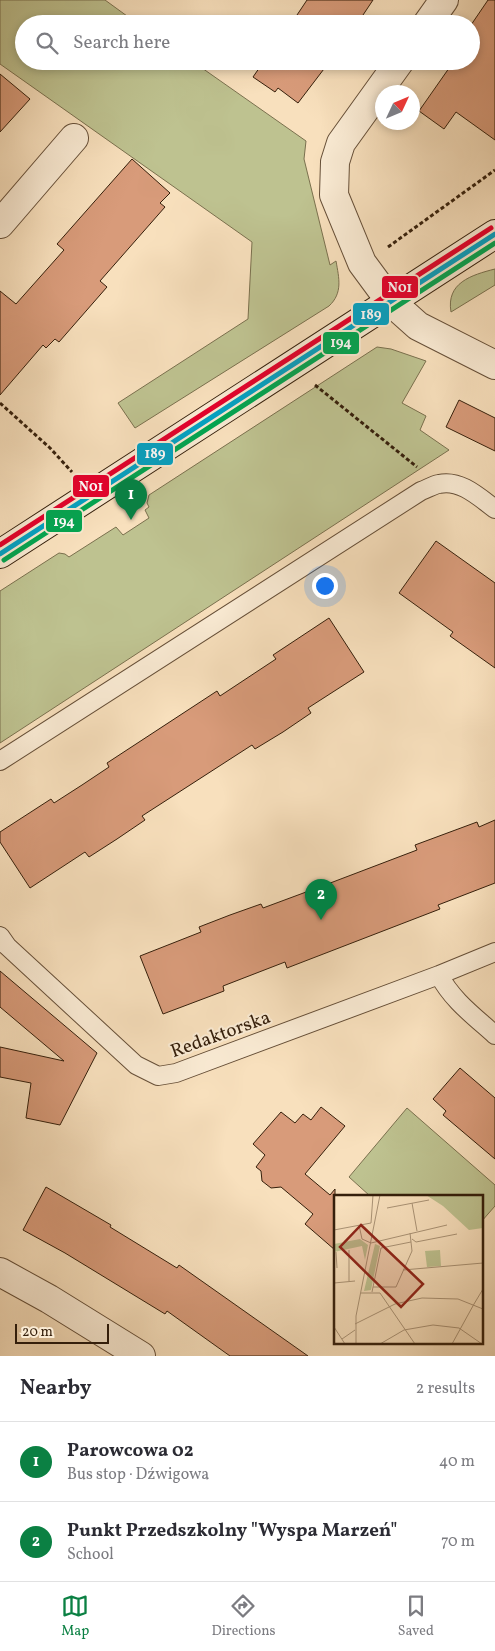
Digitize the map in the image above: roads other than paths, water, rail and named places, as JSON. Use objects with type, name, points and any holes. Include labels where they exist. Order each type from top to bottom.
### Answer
[{"type":"street","points":[[433,15],[444,0]]},
{"type":"street","points":[[393,70],[341,142],[335,162],[334,195],[362,263],[390,301],[418,326],[495,365]]},
{"type":"street","points":[[0,224],[74,138]]},
{"type":"street","points":[[0,554],[495,234]]},
{"type":"street","points":[[0,1272],[49,1299],[141,1356]]},
{"type":"lane","points":[[0,761],[421,491],[439,484],[453,484],[470,490],[495,509]]},
{"type":"lane","name":"Redaktorska","points":[[0,936],[7,946],[136,1065],[158,1076],[185,1069],[439,975],[495,952]]},
{"type":"lane","points":[[439,975],[445,987],[457,1002],[495,1034]]},
{"type":"place","name":"Parowcowa 02","points":[[131,520]]},
{"type":"place","name":"Punkt Przedszkolny \"Wyspa Marzeń\"","points":[[321,920]]}]
